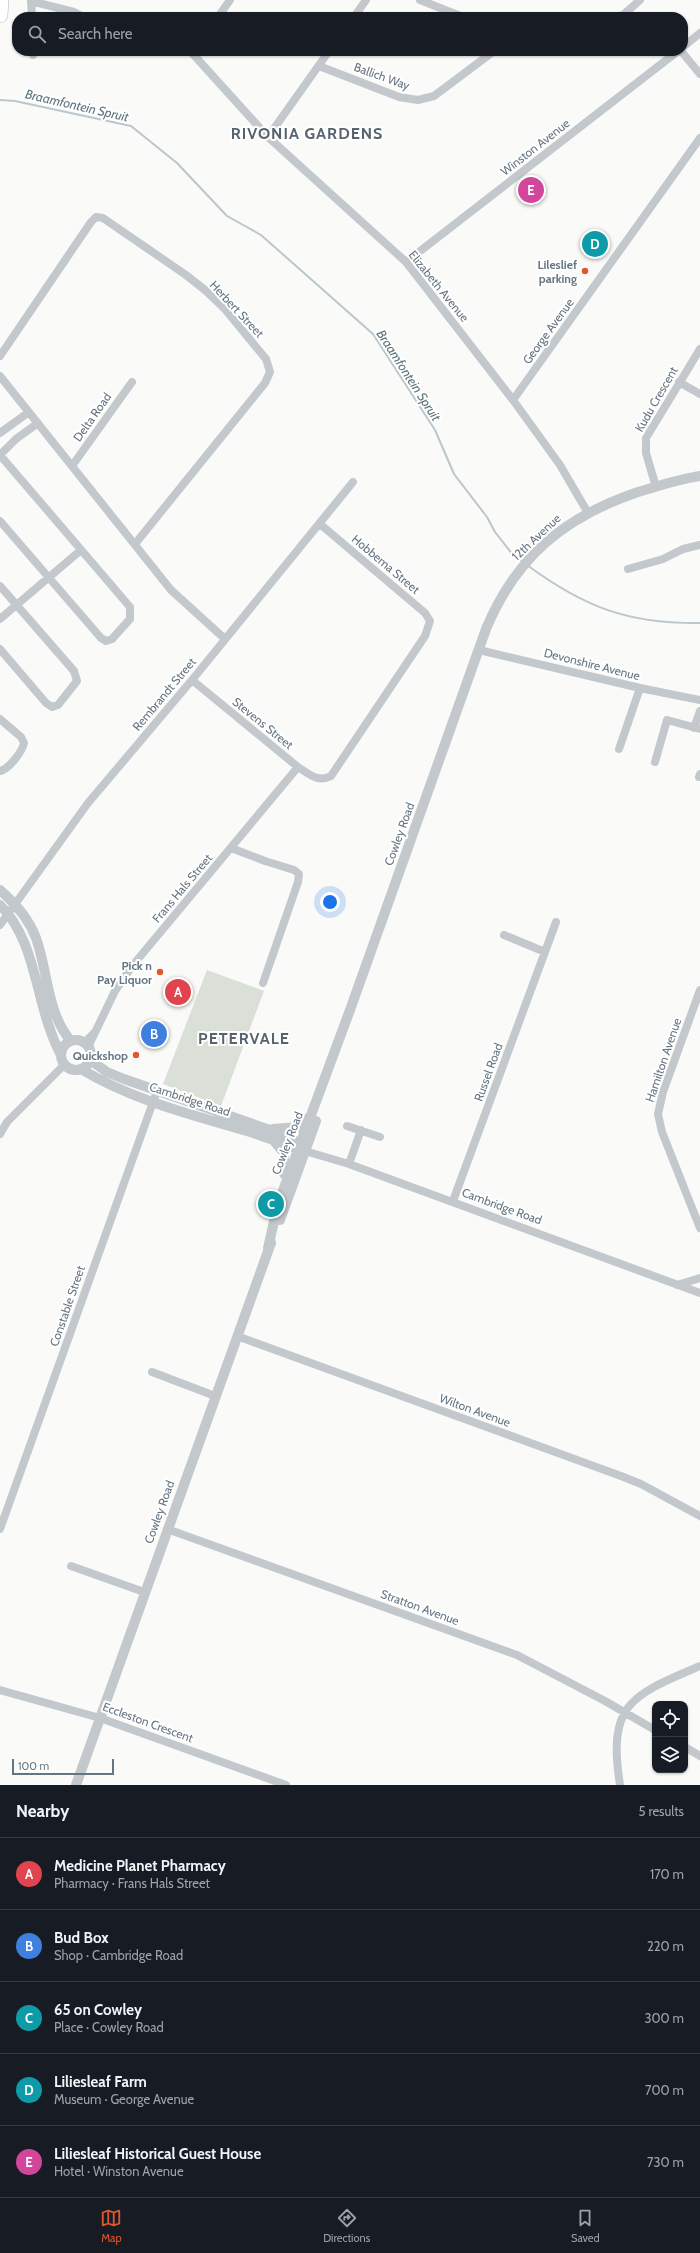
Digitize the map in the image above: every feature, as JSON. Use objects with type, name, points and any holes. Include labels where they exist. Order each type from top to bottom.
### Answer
[{"type":"highway","points":[[0,15],[1,0]]},
{"type":"street","points":[[222,12],[230,0]]},
{"type":"street","points":[[358,12],[366,0]]},
{"type":"street","points":[[420,0],[450,12]]},
{"type":"street","points":[[625,12],[640,0]]},
{"type":"street","points":[[32,12],[31,1],[74,12]]},
{"type":"street","points":[[688,43],[700,33]]},
{"type":"street","name":"Elizabeth Avenue","points":[[195,56],[268,137],[406,262],[513,400],[560,464],[588,513]]},
{"type":"street","points":[[268,137],[326,56]]},
{"type":"street","name":"Ballich Way","points":[[319,66],[399,97],[418,100],[434,96],[487,56]]},
{"type":"street","name":"Winston Avenue","points":[[406,262],[672,56]]},
{"type":"street","points":[[685,56],[700,74]]},
{"type":"street","name":"George Avenue","points":[[513,400],[700,138]]},
{"type":"street","name":"Herbert Street","points":[[0,356],[90,222],[96,216],[103,218],[205,290],[224,308],[264,356],[270,372],[266,382],[135,544]]},
{"type":"street","name":"Kudu Crescent","points":[[656,486],[646,453],[646,438],[700,349]]},
{"type":"street","points":[[0,376],[171,590],[225,639]]},
{"type":"street","name":"Delta Road","points":[[72,466],[132,382]]},
{"type":"street","points":[[679,382],[700,394]]},
{"type":"street","points":[[0,433],[29,412]]},
{"type":"street","points":[[0,521],[50,577],[101,638],[106,641],[112,639],[130,619],[131,611],[0,455],[16,439],[38,423]]},
{"type":"street","name":"12th Avenue","points":[[479,650],[488,623],[503,592],[520,569],[558,531],[588,513],[621,498],[656,486],[700,476]]},
{"type":"street","name":"Rembrandt Street","points":[[0,925],[88,803],[192,680],[353,482]]},
{"type":"street","name":"Hobbema Street","points":[[320,524],[425,613],[428,617],[430,626],[425,636],[331,776],[322,780]]},
{"type":"street","points":[[628,569],[663,559],[683,549],[700,545]]},
{"type":"street","points":[[0,619],[81,550]]},
{"type":"street","points":[[0,586],[74,671],[77,681],[58,705],[52,707],[46,703],[0,649]]},
{"type":"street","name":"Devonshire Avenue","points":[[479,650],[640,688],[700,700]]},
{"type":"street","name":"Cowley Road","points":[[268,1248],[273,1239],[313,1111],[479,650]]},
{"type":"street","name":"Stevens Street","points":[[192,680],[298,767],[312,776],[322,780]]},
{"type":"street","points":[[619,749],[640,688]]},
{"type":"street","points":[[655,762],[668,720],[697,728],[700,710]]},
{"type":"street","points":[[0,719],[21,736],[24,743],[22,749],[8,767],[0,771]]},
{"type":"street","name":"Frans Hals Street","points":[[86,1045],[97,1032],[125,975],[298,767]]},
{"type":"street","points":[[231,848],[265,862],[294,870],[299,874],[263,983]]},
{"type":"street","points":[[0,890],[15,903],[30,925],[36,937],[56,1016],[66,1035],[71,1041],[86,1045],[90,1060],[81,1069],[72,1070],[64,1065],[46,1023],[22,935],[8,913],[0,905]]},
{"type":"street","name":"Russel Road","points":[[453,1201],[556,922]]},
{"type":"street","points":[[504,935],[545,952]]},
{"type":"street","name":"Hamilton Avenue","points":[[700,990],[663,1092],[658,1114],[662,1132],[700,1228]]},
{"type":"street","name":"Cowley Road","points":[[76,1785],[268,1248],[278,1204],[302,1147],[343,1038],[344,1027]]},
{"type":"street","points":[[61,1055],[64,1046],[71,1041]]},
{"type":"street","name":"Cambridge Road","points":[[90,1060],[107,1072],[266,1129],[316,1153],[453,1201],[700,1293]]},
{"type":"street","points":[[0,1134],[7,1122],[64,1065]]},
{"type":"street","name":"Cambridge Road","points":[[81,1069],[100,1080],[152,1102],[273,1140],[302,1147]]},
{"type":"street","name":"Constable Street","points":[[0,1529],[157,1091]]},
{"type":"street","points":[[266,1129],[299,1127],[313,1111]]},
{"type":"street","points":[[347,1126],[380,1137]]},
{"type":"street","points":[[349,1164],[361,1130]]},
{"type":"street","points":[[273,1140],[281,1148],[286,1159],[278,1204]]},
{"type":"street","points":[[677,1285],[700,1278]]},
{"type":"street","name":"Wilton Avenue","points":[[237,1336],[641,1484],[700,1516]]},
{"type":"street","points":[[152,1372],[214,1396]]},
{"type":"street","name":"Stratton Avenue","points":[[167,1529],[496,1646],[538,1665],[652,1728]]},
{"type":"street","points":[[71,1566],[144,1592]]},
{"type":"street","points":[[620,1785],[615,1748],[616,1736],[624,1712],[635,1699],[652,1687],[700,1666]]},
{"type":"street","name":"Eccleston Crescent","points":[[0,1690],[100,1718],[286,1785]]},
{"type":"street","points":[[688,1749],[700,1756]]},
{"type":"shaded area","points":[[207,970],[264,991],[221,1106],[163,1084]]},
{"type":"waterway","name":"Braamfontein Spruit","points":[[0,100],[15,101],[131,126],[177,163],[227,216],[261,235],[373,334],[435,430],[454,474],[487,517],[495,532],[513,555],[522,561]]},
{"type":"waterway","name":"Braamfontein Spruit","points":[[527,565],[568,592],[608,610],[651,620],[674,623],[700,623]]},
{"type":"place","name":"Liliesleaf Historical Guest House","points":[[531,190]]},
{"type":"place","name":"Liliesleaf Farm","points":[[595,244]]},
{"type":"place","name":"Lileslief parking","points":[[585,271]]},
{"type":"place","name":"Pick n Pay Liquor","points":[[160,972]]},
{"type":"place","name":"Medicine Planet Pharmacy","points":[[178,992]]},
{"type":"place","name":"Bud Box","points":[[154,1034]]},
{"type":"place","name":"Quickshop","points":[[136,1055]]},
{"type":"place","name":"65 on Cowley","points":[[271,1204]]},
{"type":"district","name":"RIVONIA GARDENS","points":[[307,133]]},
{"type":"district","name":"PETERVALE","points":[[244,1038]]}]
